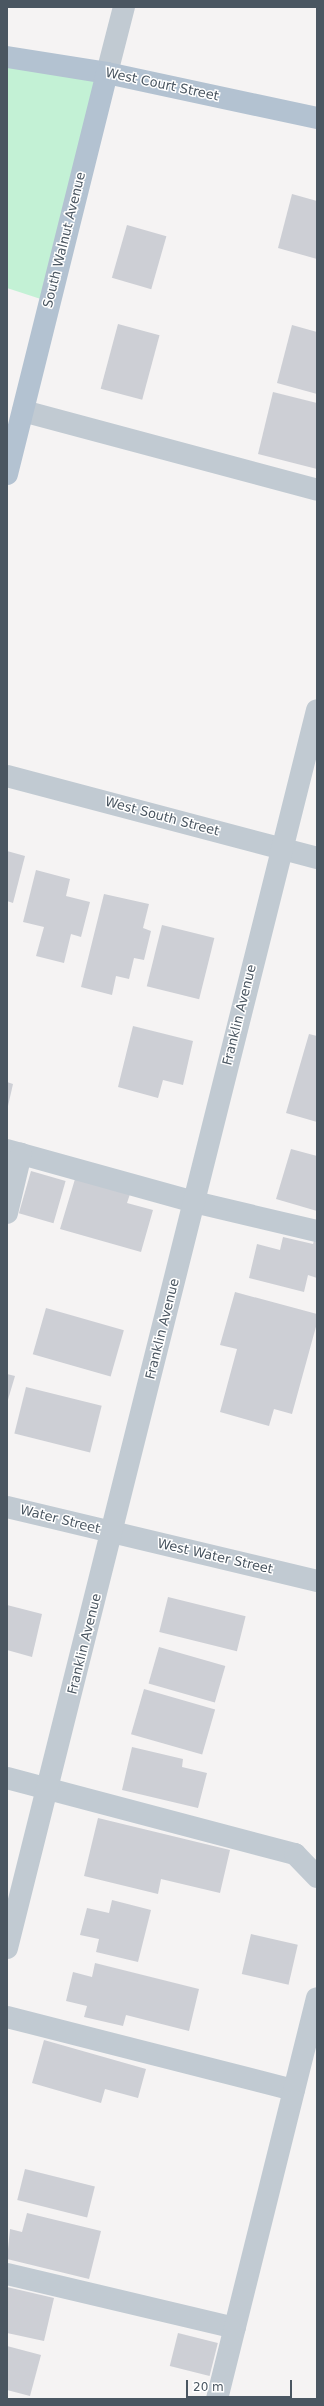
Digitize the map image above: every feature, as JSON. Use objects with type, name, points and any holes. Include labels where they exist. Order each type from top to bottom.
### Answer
[{"type":"main road","name":"West Court Street","points":[[7,57],[107,73],[317,118]]},
{"type":"main road","name":"South Walnut Avenue","points":[[7,474],[107,73]]},
{"type":"street","name":"South Walnut Avenue","points":[[107,73],[124,7]]},
{"type":"street","points":[[23,411],[317,490]]},
{"type":"street","name":"Franklin Avenue","points":[[7,1948],[113,1533],[317,710]]},
{"type":"street","name":"West South Street","points":[[7,776],[317,858]]},
{"type":"street","points":[[7,1213],[14,1152],[194,1202],[317,1231]]},
{"type":"street","name":"Water Street","points":[[7,1507],[113,1533]]},
{"type":"street","name":"West Water Street","points":[[113,1533],[317,1581]]},
{"type":"street","points":[[7,1778],[295,1854],[317,1877]]},
{"type":"street","points":[[218,2399],[317,1998]]},
{"type":"street","points":[[7,2017],[294,2090]]},
{"type":"street","points":[[7,2274],[235,2328]]},
{"type":"green space","points":[[7,57],[107,73],[50,302],[7,288]]},
{"type":"building","points":[[292,194],[317,201],[317,259],[278,248]]},
{"type":"building","points":[[127,225],[166,236],[151,289],[112,278]]},
{"type":"building","points":[[118,324],[160,335],[142,400],[101,389]]},
{"type":"building","points":[[292,325],[317,332],[317,394],[277,383]]},
{"type":"building","points":[[273,392],[317,403],[317,469],[258,454]]},
{"type":"building","points":[[7,851],[25,856],[13,903],[7,901]]},
{"type":"building","points":[[36,870],[70,879],[66,896],[90,902],[81,937],[71,934],[64,963],[36,956],[44,927],[23,922]]},
{"type":"building","points":[[104,894],[149,904],[143,928],[151,931],[144,960],[134,958],[129,979],[116,976],[112,995],[81,987]]},
{"type":"building","points":[[162,925],[214,938],[199,999],[147,986]]},
{"type":"building","points":[[133,1026],[193,1041],[183,1085],[163,1080],[158,1098],[118,1087]]},
{"type":"building","points":[[309,1034],[317,1036],[317,1122],[286,1113]]},
{"type":"building","points":[[7,1082],[13,1084],[8,1106],[7,1106]]},
{"type":"building","points":[[291,1149],[317,1156],[317,1211],[276,1199]]},
{"type":"building","points":[[31,1171],[66,1181],[53,1223],[19,1213]]},
{"type":"building","points":[[75,1179],[130,1194],[127,1203],[153,1210],[141,1252],[60,1229]]},
{"type":"building","points":[[317,1230],[317,1278],[308,1275],[304,1292],[249,1278],[257,1244],[280,1250],[283,1237],[313,1244]]},
{"type":"building","points":[[235,1292],[317,1314],[317,1323],[292,1414],[274,1409],[269,1426],[220,1412],[237,1349],[220,1345]]},
{"type":"building","points":[[46,1308],[124,1330],[111,1376],[33,1354]]},
{"type":"building","points":[[7,1374],[15,1376],[7,1403]]},
{"type":"building","points":[[26,1387],[102,1406],[90,1452],[14,1434]]},
{"type":"building","points":[[168,1597],[246,1616],[237,1651],[159,1632]]},
{"type":"building","points":[[7,1605],[42,1614],[32,1657],[7,1650]]},
{"type":"building","points":[[159,1647],[225,1666],[215,1703],[149,1684]]},
{"type":"building","points":[[144,1689],[215,1709],[202,1755],[131,1734]]},
{"type":"building","points":[[132,1747],[183,1759],[182,1767],[207,1773],[198,1808],[122,1790]]},
{"type":"building","points":[[98,1818],[230,1850],[220,1893],[161,1879],[158,1894],[84,1876]]},
{"type":"building","points":[[112,1900],[151,1910],[138,1962],[96,1952],[99,1939],[80,1935],[87,1908],[109,1913]]},
{"type":"building","points":[[251,1934],[298,1945],[289,1985],[242,1974]]},
{"type":"building","points":[[95,1963],[199,1989],[189,2031],[126,2015],[123,2026],[84,2017],[87,2006],[66,2001],[73,1972],[92,1977]]},
{"type":"building","points":[[44,2040],[146,2069],[138,2098],[105,2089],[101,2103],[32,2083]]},
{"type":"building","points":[[25,2169],[95,2186],[87,2217],[17,2200]]},
{"type":"building","points":[[27,2213],[101,2231],[89,2279],[7,2259],[10,2229],[22,2232]]},
{"type":"building","points":[[7,2287],[54,2298],[44,2341],[7,2333]]},
{"type":"building","points":[[178,2333],[218,2343],[210,2376],[170,2366]]},
{"type":"building","points":[[7,2346],[41,2355],[30,2396],[7,2390]]}]
